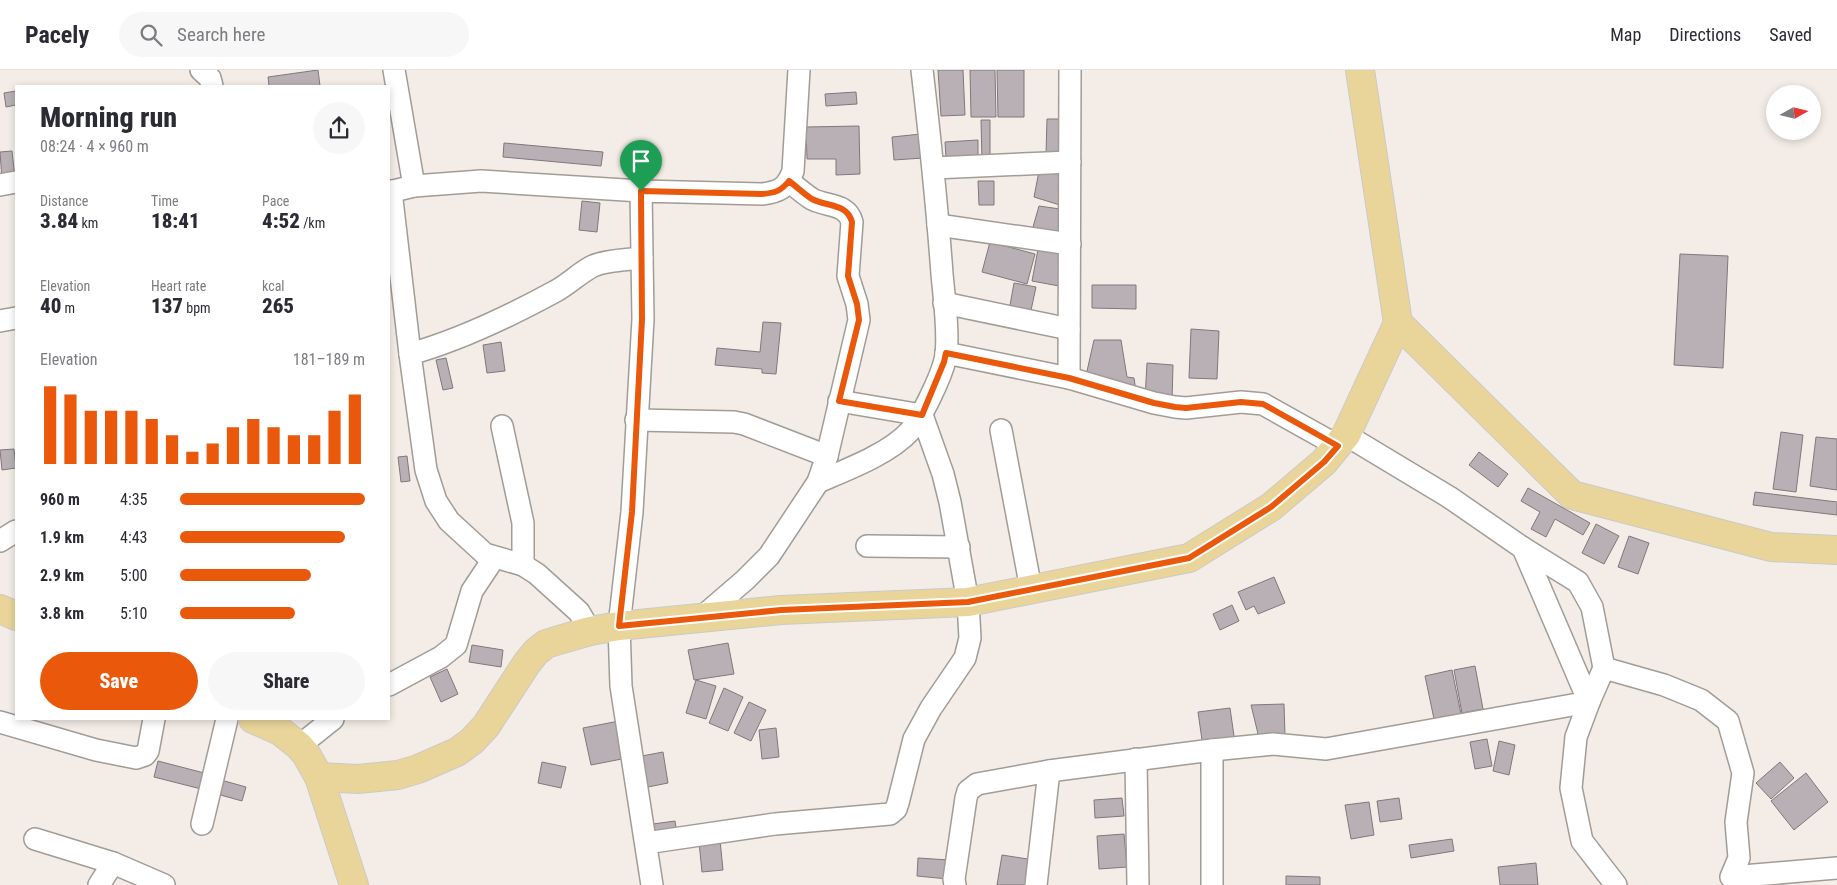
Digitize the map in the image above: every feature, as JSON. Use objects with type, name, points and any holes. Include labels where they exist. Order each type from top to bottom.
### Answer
[{"type":"main road","points":[[319,777],[358,779],[398,774],[418,769],[457,752],[472,741],[486,726],[536,652],[546,644],[590,631],[619,626],[781,610],[968,602],[1189,558],[1271,507],[1324,462],[1342,440],[1398,323],[1360,70]]},
{"type":"main road","points":[[1398,323],[1572,495],[1771,547],[1837,550]]},
{"type":"main road","points":[[0,609],[15,616]]},
{"type":"main road","points":[[255,720],[280,731],[299,746],[319,777],[354,885]]},
{"type":"street","points":[[201,70],[210,78],[212,85]]},
{"type":"street","points":[[394,70],[414,186]]},
{"type":"street","points":[[590,631],[578,612],[537,574],[514,561],[494,558],[485,554],[449,521],[436,501],[426,470],[390,192],[414,186],[481,181],[641,191],[762,194],[776,192],[789,181],[793,171],[799,70]]},
{"type":"street","points":[[818,482],[859,464],[899,442],[922,415],[944,362],[946,353],[944,303],[934,168],[922,70]]},
{"type":"street","points":[[1069,378],[1070,70]]},
{"type":"street","points":[[934,168],[1070,162]]},
{"type":"street","points":[[702,617],[746,580],[769,556],[818,482],[827,456],[859,320],[857,304],[848,276],[852,222],[850,215],[843,208],[811,198],[789,181]]},
{"type":"street","points":[[0,185],[15,182]]},
{"type":"street","points":[[641,191],[642,319],[632,512],[619,626],[621,686],[652,885]]},
{"type":"street","points":[[938,225],[1070,244]]},
{"type":"street","points":[[410,354],[456,339],[526,307],[557,291],[591,267],[642,258]]},
{"type":"street","points":[[944,303],[1069,329]]},
{"type":"street","points":[[0,321],[15,318]]},
{"type":"street","points":[[946,353],[1069,378],[1154,403],[1175,407],[1186,408],[1241,402],[1263,404],[1342,440],[1449,497],[1523,548],[1578,582],[1592,607],[1604,668],[1576,737],[1571,788],[1582,841],[1616,885]]},
{"type":"street","points":[[839,401],[922,415]]},
{"type":"street","points":[[646,843],[775,824],[890,814],[896,809],[914,739],[968,654],[970,638],[968,602],[959,547],[942,474],[922,415]]},
{"type":"street","points":[[636,420],[734,422],[744,424],[827,456]]},
{"type":"street","points":[[502,426],[524,523],[523,565]]},
{"type":"street","points":[[1001,430],[1031,589]]},
{"type":"street","points":[[0,542],[15,532]]},
{"type":"street","points":[[866,546],[959,547]]},
{"type":"street","points":[[1523,548],[1589,702]]},
{"type":"street","points":[[390,684],[441,657],[456,645],[472,591],[494,558]]},
{"type":"street","points":[[1604,668],[1664,685],[1701,700],[1728,721],[1743,773],[1736,822],[1739,858],[1729,881]]},
{"type":"street","points":[[955,885],[954,879],[968,790],[977,784],[1136,759],[1212,750],[1273,744],[1326,749],[1589,702]]},
{"type":"street","points":[[0,722],[96,750],[136,758],[146,755],[148,751],[154,720]]},
{"type":"street","points":[[202,824],[227,720]]},
{"type":"street","points":[[299,746],[332,720]]},
{"type":"street","points":[[1212,750],[1212,885]]},
{"type":"street","points":[[1136,759],[1138,885]]},
{"type":"street","points":[[1036,885],[1049,772]]},
{"type":"street","points":[[35,839],[113,863],[164,885]]},
{"type":"street","points":[[99,885],[113,863]]},
{"type":"street","points":[[1729,881],[1837,868]]},
{"type":"building","points":[[318,70],[320,85],[269,85],[268,77]]},
{"type":"building","points":[[938,70],[963,70],[965,115],[941,116]]},
{"type":"building","points":[[970,70],[995,70],[996,117],[971,117]]},
{"type":"building","points":[[997,70],[1024,70],[1024,117],[998,117]]},
{"type":"building","points":[[15,91],[15,105],[6,107],[4,93]]},
{"type":"building","points":[[856,92],[857,104],[826,106],[825,94]]},
{"type":"building","points":[[1047,119],[1065,119],[1064,154],[1046,154]]},
{"type":"building","points":[[981,120],[990,120],[990,162],[982,162]]},
{"type":"building","points":[[859,126],[860,174],[836,175],[836,159],[807,159],[806,127]]},
{"type":"building","points":[[921,134],[923,158],[894,160],[892,137]]},
{"type":"building","points":[[978,140],[978,156],[946,158],[945,142]]},
{"type":"building","points":[[504,143],[603,152],[601,166],[503,157]]},
{"type":"building","points":[[12,151],[15,178],[2,180],[0,152]]},
{"type":"building","points":[[1040,166],[1062,171],[1063,206],[1034,197]]},
{"type":"building","points":[[978,181],[994,181],[994,205],[979,205]]},
{"type":"building","points":[[582,201],[600,203],[597,232],[579,230]]},
{"type":"building","points":[[1039,206],[1060,209],[1062,239],[1031,234]]},
{"type":"building","points":[[990,242],[1035,254],[1027,284],[982,272]]},
{"type":"building","points":[[1039,244],[1065,249],[1059,286],[1032,281]]},
{"type":"building","points":[[1680,254],[1728,256],[1723,368],[1674,365]]},
{"type":"building","points":[[1014,283],[1036,287],[1030,315],[1009,311]]},
{"type":"building","points":[[1092,285],[1136,285],[1136,309],[1092,308]]},
{"type":"building","points":[[763,322],[781,323],[776,374],[762,373],[762,369],[715,365],[717,348],[760,352]]},
{"type":"building","points":[[1191,329],[1219,331],[1217,379],[1189,378]]},
{"type":"building","points":[[1094,340],[1121,340],[1127,377],[1134,378],[1136,391],[1085,380]]},
{"type":"building","points":[[501,342],[505,371],[487,373],[483,345]]},
{"type":"building","points":[[446,358],[453,388],[443,390],[436,360]]},
{"type":"building","points":[[1147,363],[1173,365],[1172,400],[1145,399]]},
{"type":"building","points":[[1781,432],[1803,435],[1796,492],[1773,489]]},
{"type":"building","points":[[1816,437],[1837,439],[1837,490],[1810,486]]},
{"type":"building","points":[[14,449],[15,468],[2,470],[0,450]]},
{"type":"building","points":[[1479,452],[1508,474],[1498,487],[1469,465]]},
{"type":"building","points":[[407,456],[410,481],[401,482],[398,457]]},
{"type":"building","points":[[1528,488],[1590,523],[1583,535],[1555,519],[1546,537],[1531,529],[1540,512],[1521,501]]},
{"type":"building","points":[[1755,492],[1837,502],[1837,515],[1753,505]]},
{"type":"building","points":[[1596,524],[1619,536],[1604,564],[1582,553]]},
{"type":"building","points":[[1629,536],[1649,543],[1638,574],[1618,567]]},
{"type":"building","points":[[1274,577],[1285,603],[1258,614],[1254,606],[1246,610],[1238,592]]},
{"type":"building","points":[[1232,605],[1239,621],[1220,630],[1213,614]]},
{"type":"building","points":[[728,643],[734,674],[694,680],[688,650]]},
{"type":"building","points":[[472,645],[503,650],[501,667],[469,662]]},
{"type":"building","points":[[1475,666],[1483,709],[1462,713],[1454,670]]},
{"type":"building","points":[[447,669],[458,694],[441,702],[430,677]]},
{"type":"building","points":[[1452,670],[1461,714],[1434,719],[1425,676]]},
{"type":"building","points":[[696,680],[716,686],[706,719],[686,713]]},
{"type":"building","points":[[724,688],[743,697],[728,731],[709,723]]},
{"type":"building","points":[[749,702],[766,710],[751,741],[734,733]]},
{"type":"building","points":[[1284,704],[1285,736],[1259,738],[1251,705]]},
{"type":"building","points":[[1230,708],[1235,743],[1203,747],[1198,712]]},
{"type":"building","points":[[619,721],[627,758],[591,765],[583,728]]},
{"type":"building","points":[[776,728],[779,757],[762,759],[759,730]]},
{"type":"building","points":[[1487,739],[1492,766],[1475,769],[1470,742]]},
{"type":"building","points":[[1499,741],[1515,745],[1509,775],[1493,771]]},
{"type":"building","points":[[663,752],[668,783],[648,787],[642,756]]},
{"type":"building","points":[[158,761],[212,775],[209,791],[154,777]]},
{"type":"building","points":[[542,762],[566,767],[561,788],[538,783]]},
{"type":"building","points":[[1780,762],[1794,778],[1771,799],[1756,783]]},
{"type":"building","points":[[1806,773],[1828,802],[1794,830],[1771,801]]},
{"type":"building","points":[[221,780],[246,787],[242,801],[217,794]]},
{"type":"building","points":[[1122,798],[1124,816],[1095,818],[1094,800]]},
{"type":"building","points":[[1399,798],[1402,819],[1380,822],[1377,801]]},
{"type":"building","points":[[1369,802],[1374,835],[1351,839],[1345,805]]},
{"type":"building","points":[[675,821],[677,834],[654,837],[653,824]]},
{"type":"building","points":[[1124,834],[1127,867],[1099,869],[1097,836]]},
{"type":"building","points":[[1452,839],[1454,851],[1411,858],[1409,845]]},
{"type":"building","points":[[720,840],[723,870],[702,872],[699,842]]},
{"type":"building","points":[[1002,855],[1034,860],[1030,885],[997,885]]},
{"type":"building","points":[[918,858],[949,860],[948,879],[917,876]]},
{"type":"building","points":[[1536,863],[1538,885],[1500,885],[1498,867]]},
{"type":"building","points":[[1286,876],[1320,877],[1320,885],[1286,885]]},
{"type":"route","points":[[789,181],[803,193],[818,202],[843,208],[847,211],[852,222],[848,276],[859,312],[859,320],[839,401],[922,415],[946,353],[1069,378],[1154,403],[1175,407],[1186,408],[1241,402],[1263,404],[1338,446],[1324,462],[1271,507],[1189,558],[968,602],[781,610],[619,626],[632,512],[642,319],[641,191],[762,194],[776,192],[789,181]]}]
